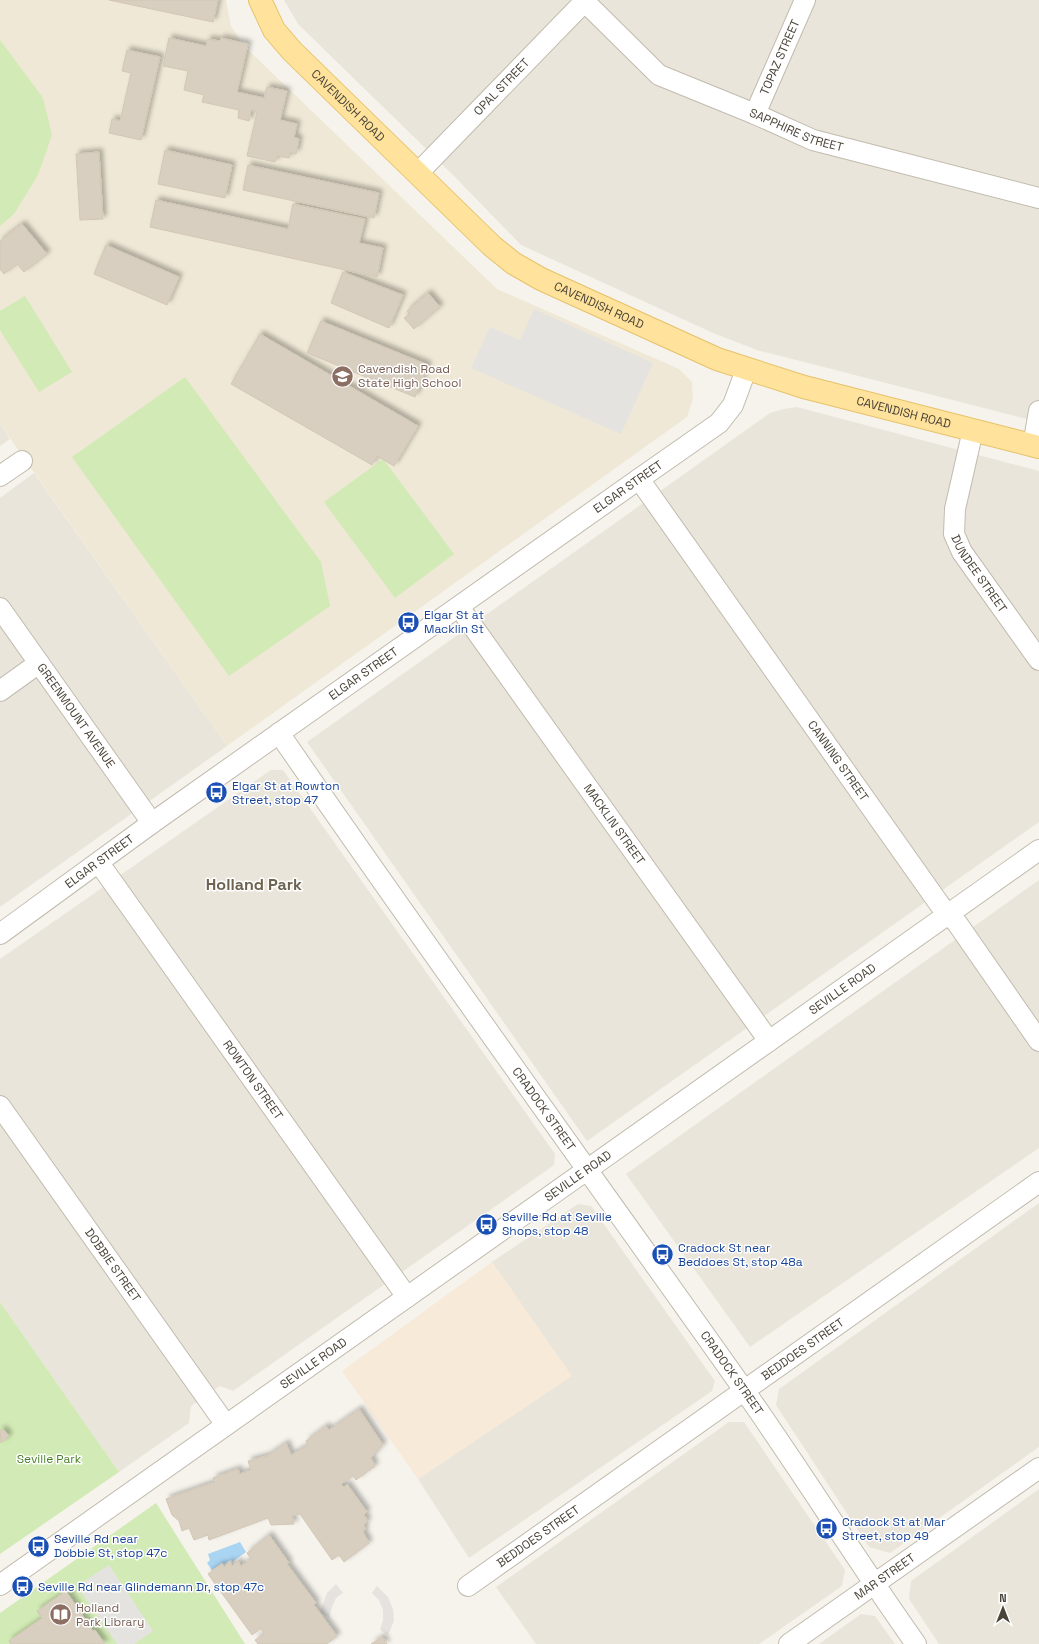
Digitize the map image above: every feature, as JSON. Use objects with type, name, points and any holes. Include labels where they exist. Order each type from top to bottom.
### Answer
[{"type":"main road","name":"CAVENDISH ROAD","points":[[260,0],[274,30],[292,51],[492,246],[523,270],[686,346],[746,370],[804,387],[1036,446]]},
{"type":"street","name":"TOPAZ STREET","points":[[755,114],[804,0]]},
{"type":"street","name":"OPAL STREET","points":[[418,173],[584,1]]},
{"type":"street","name":"SAPPHIRE STREET","points":[[584,1],[660,75],[755,114],[813,140],[1039,198]]},
{"type":"street","name":"ELGAR STREET","points":[[0,934],[152,823],[719,423],[733,405],[746,370]]},
{"type":"street","points":[[1036,446],[1039,411]]},
{"type":"street","name":"DUNDEE STREET","points":[[973,430],[955,509],[954,534],[962,552],[1039,660]]},
{"type":"street","points":[[0,476],[22,461]]},
{"type":"street","name":"CANNING STREET","points":[[639,479],[948,915],[957,923],[1039,1041]]},
{"type":"street","name":"MACKLIN STREET","points":[[459,607],[769,1041]]},
{"type":"street","name":"GREENMOUNT AVENUE","points":[[0,608],[152,823]]},
{"type":"street","points":[[0,691],[39,663]]},
{"type":"street","name":"CRADOCK STREET","points":[[279,733],[586,1170],[744,1390],[916,1644]]},
{"type":"street","name":"SEVILLE ROAD","points":[[0,1585],[1039,850]]},
{"type":"street","name":"ROWTON STREET","points":[[99,863],[407,1297]]},
{"type":"street","name":"DOBBIE STREET","points":[[0,1106],[226,1425]]},
{"type":"street","name":"BEDDOES STREET","points":[[468,1586],[1039,1182]]},
{"type":"street","name":"MAR STREET","points":[[789,1644],[1039,1468]]},
{"type":"shaded area","name":"Cavendish Road State High School","points":[[0,0],[226,0],[231,26],[244,46],[497,289],[679,369],[692,382],[693,399],[687,417],[227,746],[0,424]]},
{"type":"shaded area","points":[[284,0],[1039,0],[1039,422],[757,350],[713,333],[521,245],[454,176],[298,24]]},
{"type":"shaded area","points":[[534,309],[653,363],[621,434],[471,368],[490,327],[520,340]]},
{"type":"shaded area","points":[[797,407],[1039,471],[1039,822],[587,1141],[307,742],[770,413]]},
{"type":"shaded area","points":[[0,424],[10,439],[0,446]]},
{"type":"shaded area","points":[[34,473],[227,746],[0,907],[0,498]]},
{"type":"shaded area","points":[[271,770],[283,770],[555,1154],[554,1165],[233,1391],[220,1386],[191,1406],[189,1423],[119,1472],[0,1302],[0,959]]},
{"type":"shaded area","points":[[1039,880],[1039,1148],[750,1347],[626,1174]]},
{"type":"shaded area","points":[[1039,1203],[1039,1447],[890,1553],[869,1547],[776,1405],[779,1389]]},
{"type":"shaded area","points":[[578,1204],[591,1206],[715,1381],[712,1391],[469,1558],[418,1479],[571,1376],[492,1262]]},
{"type":"shaded area","points":[[492,1262],[572,1376],[418,1479],[342,1371]]},
{"type":"shaded area","points":[[729,1422],[744,1422],[845,1570],[842,1586],[759,1644],[536,1644],[496,1587]]},
{"type":"shaded area","points":[[1039,1489],[1039,1644],[939,1644],[909,1599],[911,1581]]},
{"type":"shaded area","points":[[109,1565],[153,1631],[134,1644],[117,1644],[77,1586]]},
{"type":"shaded area","points":[[336,1584],[343,1593],[336,1598],[329,1618],[320,1612],[327,1593]]},
{"type":"shaded area","points":[[377,1586],[388,1597],[393,1609],[394,1621],[388,1635],[380,1630],[383,1620],[383,1610],[379,1600],[372,1593]]},
{"type":"shaded area","points":[[861,1614],[875,1616],[895,1644],[819,1644]]},
{"type":"green space","points":[[0,40],[43,98],[52,135],[38,175],[14,214],[0,226]]},
{"type":"green space","points":[[25,296],[72,372],[39,392],[0,330],[0,311]]},
{"type":"green space","points":[[185,377],[321,562],[330,606],[229,676],[72,457]]},
{"type":"green space","points":[[383,459],[454,554],[395,598],[324,502]]},
{"type":"green space","name":"Seville Park","points":[[0,1302],[119,1472],[0,1554]]},
{"type":"green space","points":[[156,1503],[245,1644],[0,1644],[0,1613]]},
{"type":"water","points":[[240,1542],[246,1552],[232,1562],[231,1560],[224,1564],[222,1563],[212,1570],[207,1563],[210,1560],[208,1554]]},
{"type":"building","points":[[109,0],[218,0],[213,22]]},
{"type":"building","points":[[169,38],[206,46],[208,39],[220,41],[221,38],[248,44],[237,92],[264,98],[267,87],[287,91],[280,120],[297,124],[294,137],[299,139],[296,154],[291,152],[289,158],[277,156],[275,162],[247,156],[257,112],[251,110],[249,121],[238,118],[239,110],[202,102],[204,95],[184,90],[188,71],[163,66]]},
{"type":"building","points":[[127,50],[160,57],[141,140],[109,133],[112,119],[120,121],[131,73],[122,71]]},
{"type":"building","points":[[165,150],[232,165],[225,198],[158,184]]},
{"type":"building","points":[[99,152],[103,219],[80,220],[76,154]]},
{"type":"building","points":[[248,165],[379,193],[374,218],[243,190]]},
{"type":"building","points":[[156,200],[288,229],[293,204],[365,219],[359,243],[383,248],[377,277],[150,227]]},
{"type":"building","points":[[22,224],[47,254],[24,272],[17,264],[4,274],[0,269],[0,241]]},
{"type":"building","points":[[106,245],[179,277],[167,305],[94,274]]},
{"type":"building","points":[[343,272],[403,295],[389,328],[331,303]]},
{"type":"building","points":[[428,293],[440,307],[414,329],[404,318],[410,314],[407,311]]},
{"type":"building","points":[[321,321],[428,365],[415,397],[307,353]]},
{"type":"building","points":[[260,334],[418,426],[394,466],[377,456],[372,465],[231,384]]},
{"type":"building","points":[[359,1409],[383,1445],[371,1458],[375,1466],[356,1480],[353,1476],[341,1484],[344,1487],[347,1484],[367,1512],[364,1515],[368,1521],[364,1524],[365,1530],[363,1532],[369,1543],[344,1562],[339,1555],[332,1560],[300,1514],[292,1516],[294,1524],[271,1525],[268,1518],[209,1540],[208,1535],[194,1540],[189,1528],[182,1531],[179,1521],[172,1515],[166,1499],[215,1482],[213,1478],[238,1469],[240,1474],[251,1470],[248,1461],[267,1456],[286,1443],[291,1455],[308,1445],[306,1441],[326,1426],[329,1430]]},
{"type":"building","points":[[3,1429],[9,1436],[1,1443],[0,1431]]},
{"type":"building","points":[[269,1535],[289,1563],[287,1564],[316,1603],[314,1605],[337,1636],[327,1644],[258,1644],[255,1640],[264,1634],[261,1628],[252,1635],[208,1574],[222,1564],[224,1567],[230,1562],[232,1566],[238,1561],[241,1566],[251,1559],[247,1553]]},
{"type":"building","name":"Holland Park Library","points":[[66,1591],[93,1631],[95,1630],[105,1644],[11,1644],[9,1641],[42,1618],[37,1611]]},
{"type":"building","points":[[382,1637],[387,1644],[371,1644]]},
{"type":"place","name":"Cavendish Road State High School","points":[[343,376]]},
{"type":"place","name":"Elgar St at Macklin St","points":[[408,622]]},
{"type":"place","name":"Elgar St at Rowton Street, stop 47","points":[[216,793]]},
{"type":"place","name":"Seville Rd at Seville Shops, stop 48","points":[[486,1224]]},
{"type":"place","name":"Cradock St near Beddoes St, stop 48a","points":[[662,1255]]},
{"type":"place","name":"Cradock St at Mar Street, stop 49","points":[[826,1529]]},
{"type":"place","name":"Seville Rd near Dobbie St, stop 47c","points":[[38,1546]]},
{"type":"place","name":"Seville Rd near Glindemann Dr, stop 47c","points":[[23,1587]]},
{"type":"place","name":"Holland Park Library","points":[[61,1615]]},
{"type":"district","name":"Holland Park","points":[[254,884]]}]
